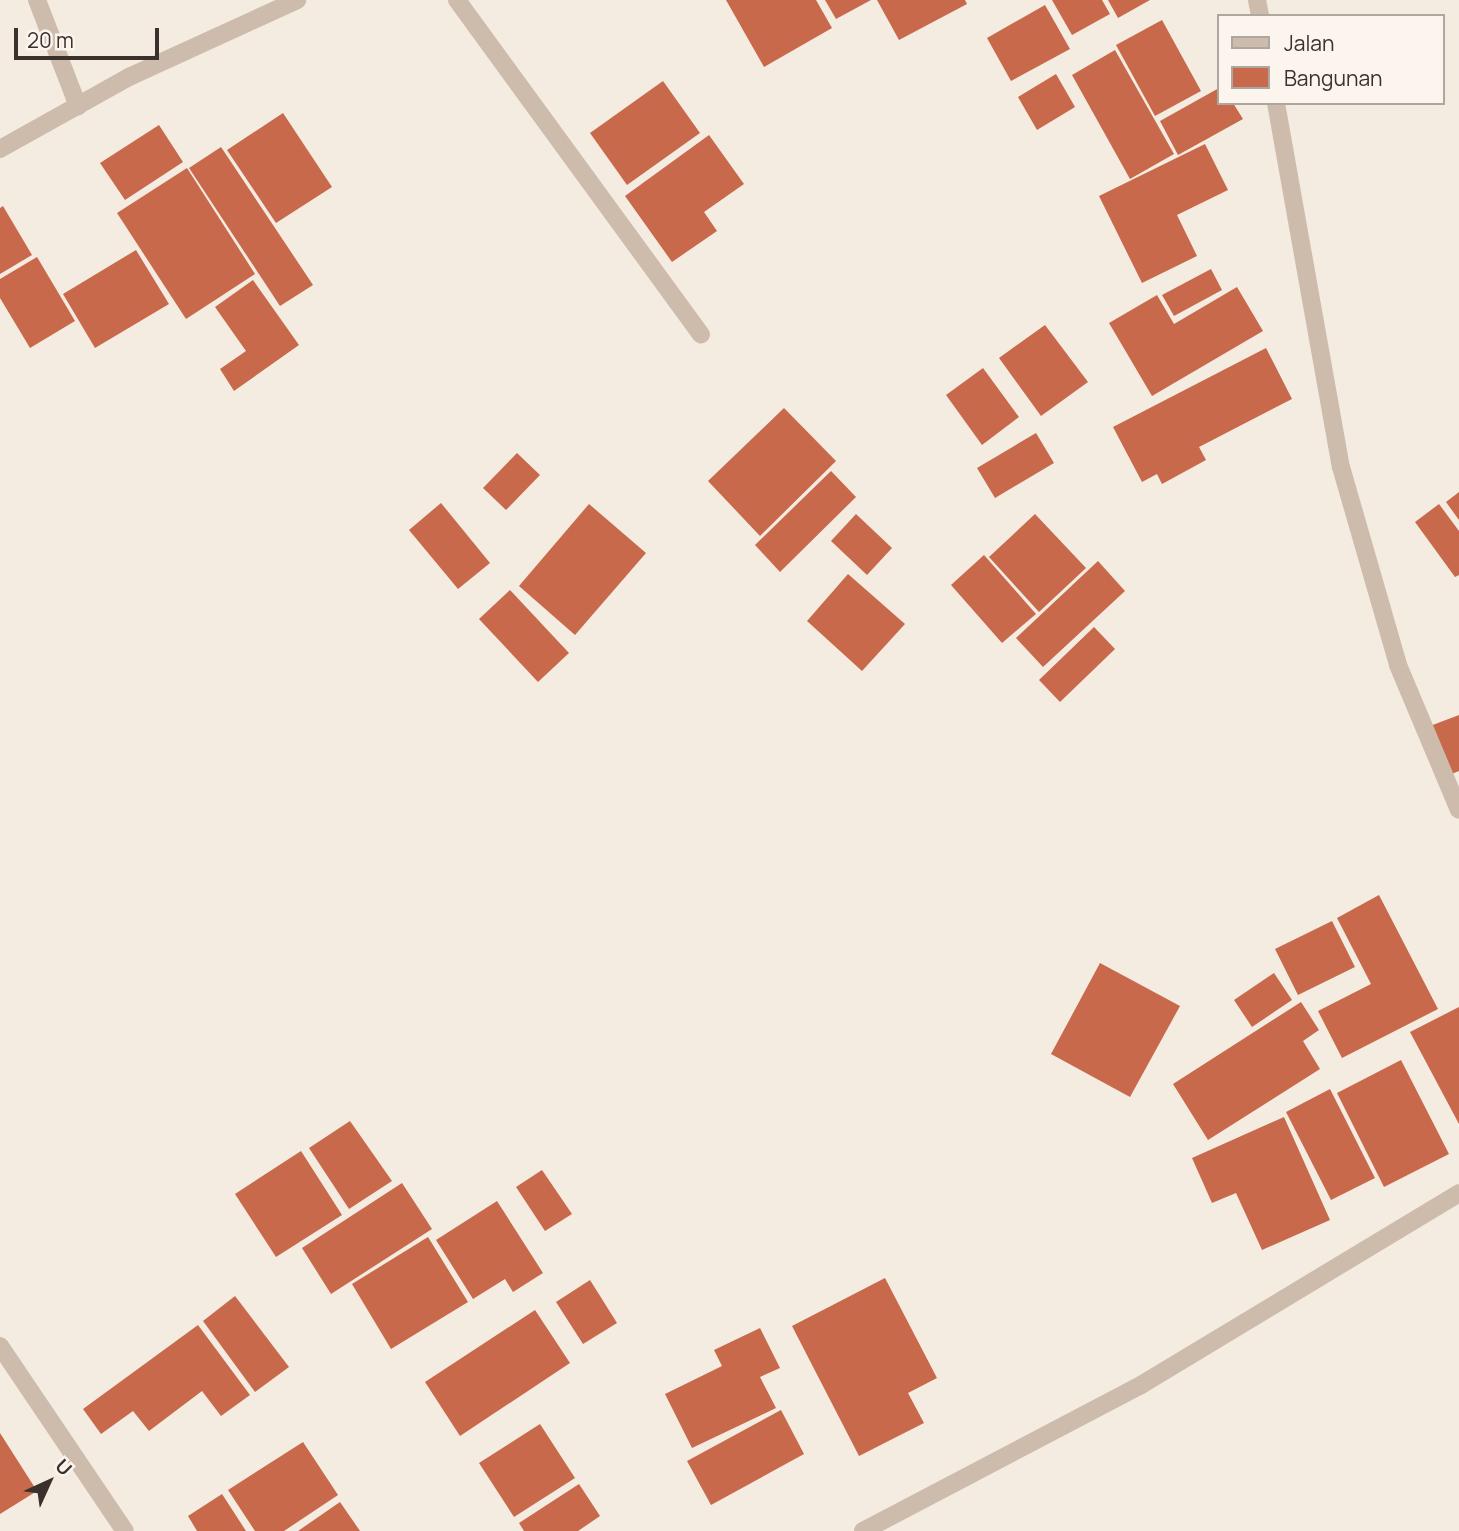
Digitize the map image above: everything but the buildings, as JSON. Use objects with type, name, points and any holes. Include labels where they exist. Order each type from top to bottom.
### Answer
[{"type":"street","points":[[37,0],[78,106]]},
{"type":"street","points":[[0,149],[129,77],[297,0]]},
{"type":"street","points":[[457,0],[701,334]]},
{"type":"street","points":[[1276,105],[1341,467],[1398,665],[1459,810]]},
{"type":"street","points":[[863,1531],[1141,1385],[1459,1193]]},
{"type":"street","points":[[0,1346],[125,1531]]}]
